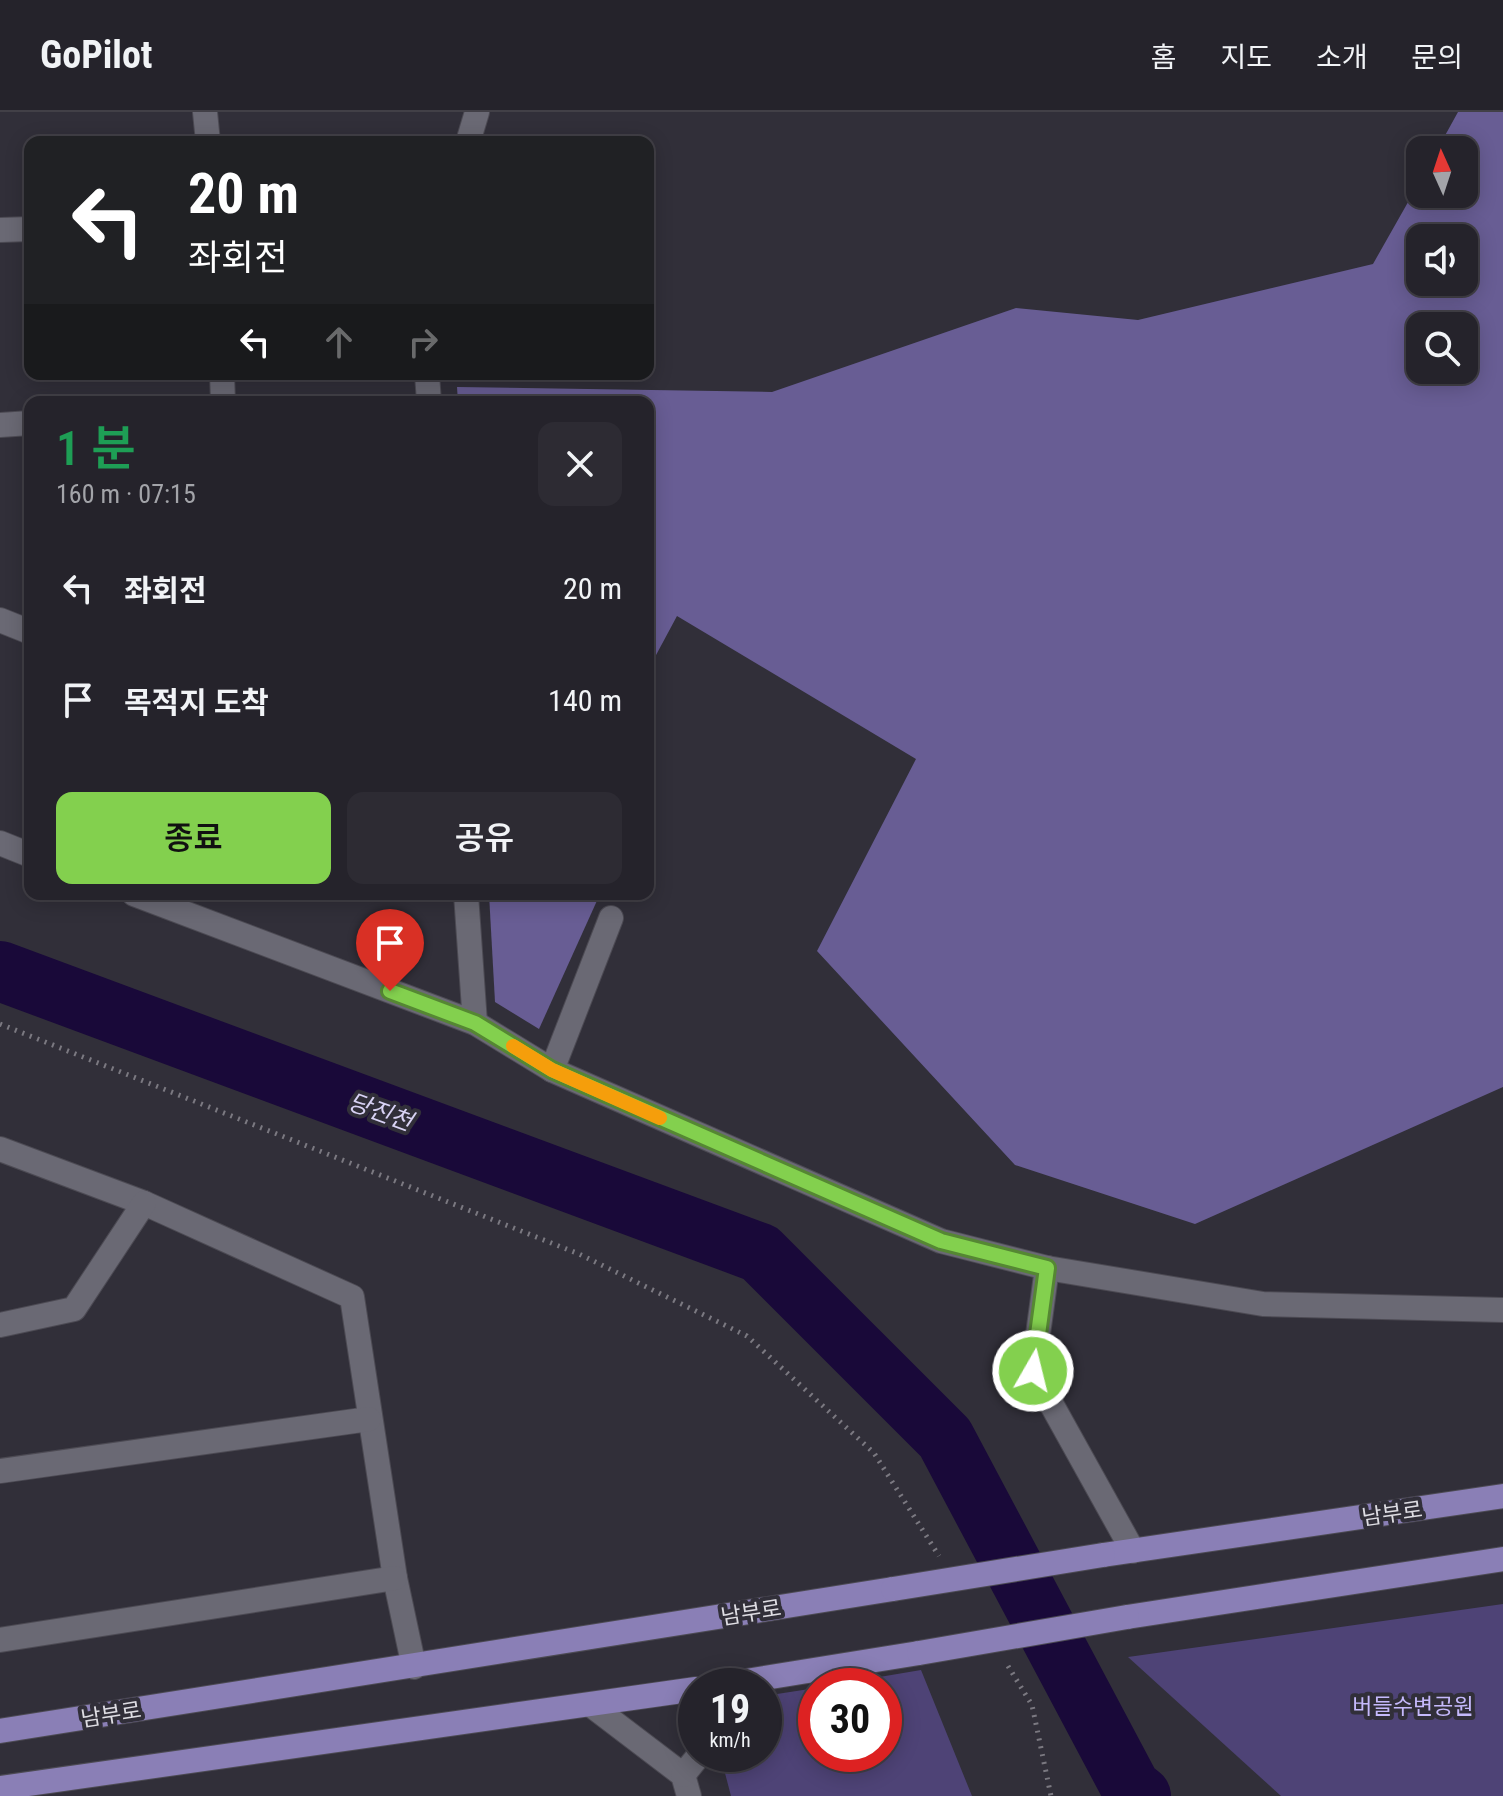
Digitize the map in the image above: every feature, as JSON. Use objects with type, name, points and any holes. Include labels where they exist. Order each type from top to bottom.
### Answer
[{"type":"main road","name":"남부로","points":[[0,1731],[1103,1555],[1503,1496]]},
{"type":"main road","points":[[782,1678],[1127,1617],[1503,1559]]},
{"type":"main road","points":[[0,1788],[678,1692]]},
{"type":"street","points":[[205,112],[207,136]]},
{"type":"street","points":[[470,136],[477,112]]},
{"type":"street","points":[[0,230],[24,229]]},
{"type":"street","points":[[0,425],[24,423]]},
{"type":"street","points":[[0,620],[24,630]]},
{"type":"street","points":[[0,843],[24,853]]},
{"type":"street","points":[[150,900],[475,1023],[552,1070],[941,1241],[1047,1268],[1263,1304],[1503,1310]]},
{"type":"street","points":[[466,900],[475,1023]]},
{"type":"street","points":[[552,1070],[611,918]]},
{"type":"street","points":[[0,1149],[144,1203],[352,1297],[395,1578],[414,1667]]},
{"type":"street","points":[[0,1325],[74,1309],[144,1203]]},
{"type":"street","points":[[1047,1268],[1033,1371],[1133,1551]]},
{"type":"street","points":[[0,1471],[369,1419]]},
{"type":"street","points":[[0,1640],[395,1578]]},
{"type":"street","points":[[591,1705],[686,1785]]},
{"type":"path","points":[[0,1024],[579,1254],[747,1336],[874,1453],[941,1559]]},
{"type":"path","points":[[999,1652],[1032,1705],[1051,1796]]},
{"type":"green space","name":"버들수변공원","points":[[1503,1604],[1503,1796],[1281,1796],[1128,1657]]},
{"type":"green space","points":[[921,1670],[972,1796],[731,1796],[725,1772],[782,1772],[782,1693],[798,1691],[798,1772],[902,1772],[902,1673]]},
{"type":"shaded area","points":[[1458,112],[1503,112],[1503,1087],[1195,1224],[1015,1165],[817,951],[916,759],[677,616],[654,659],[654,396],[458,396],[457,387],[772,392],[1016,308],[1138,320],[1373,264],[1406,206],[1478,208],[1478,136],[1445,136]]},
{"type":"shaded area","points":[[489,900],[597,900],[539,1029],[495,1002]]},
{"type":"waterway","name":"당진천","points":[[0,971],[760,1253],[945,1438],[1131,1788],[1141,1796]]},
{"type":"slow traffic","points":[[513,1046],[552,1070],[660,1118]]},
{"type":"route","points":[[390,991],[475,1023],[552,1070],[941,1241],[1047,1268],[1033,1371]]}]
